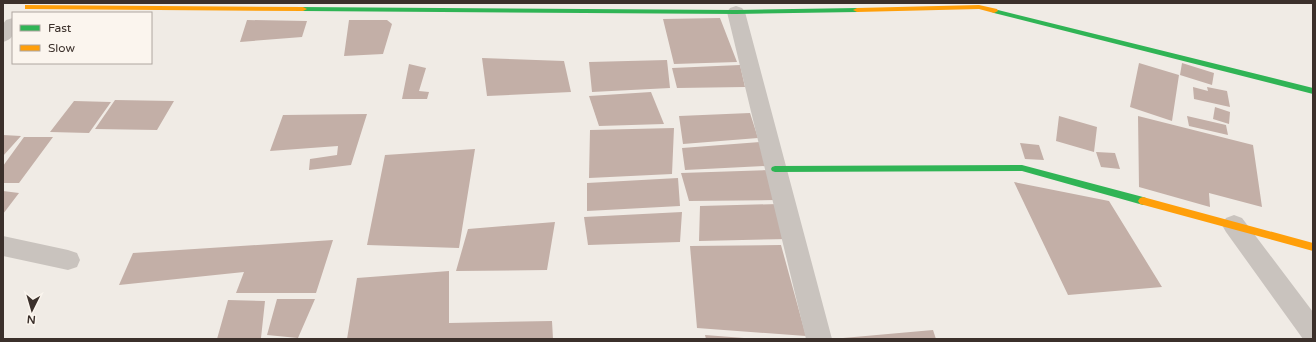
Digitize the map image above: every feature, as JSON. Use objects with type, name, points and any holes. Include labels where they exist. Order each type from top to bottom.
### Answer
[{"type":"street","points":[[27,8],[736,12],[979,6],[1313,91]]},
{"type":"street","points":[[736,12],[819,339]]},
{"type":"street","points":[[3,36],[12,25]]},
{"type":"street","points":[[775,169],[1022,168],[1313,247]]},
{"type":"street","points":[[1234,225],[1313,332]]},
{"type":"street","points":[[3,246],[68,260]]},
{"type":"building","points":[[720,18],[737,62],[674,64],[663,19]]},
{"type":"building","points":[[247,20],[307,21],[302,37],[240,42]]},
{"type":"building","points":[[349,20],[387,20],[392,24],[383,54],[344,56]]},
{"type":"building","points":[[482,58],[564,61],[571,92],[487,96]]},
{"type":"building","points":[[667,60],[670,88],[592,92],[589,62]]},
{"type":"building","points":[[1139,63],[1179,75],[1172,121],[1130,107]]},
{"type":"building","points":[[1182,63],[1214,73],[1212,85],[1180,75]]},
{"type":"building","points":[[409,64],[426,68],[419,91],[429,92],[427,99],[402,99]]},
{"type":"building","points":[[740,65],[745,87],[677,88],[672,68]]},
{"type":"building","points":[[1193,87],[1208,91],[1207,87],[1227,91],[1230,107],[1194,99]]},
{"type":"building","points":[[651,92],[664,124],[599,126],[589,96]]},
{"type":"building","points":[[115,100],[174,101],[157,130],[95,129]]},
{"type":"building","points":[[74,101],[111,102],[89,133],[50,132]]},
{"type":"building","points":[[1215,107],[1230,112],[1229,124],[1213,119]]},
{"type":"building","points":[[750,113],[758,138],[683,144],[679,116]]},
{"type":"building","points":[[367,114],[351,165],[309,170],[310,159],[337,155],[338,146],[270,151],[283,115]]},
{"type":"building","points":[[1059,116],[1097,127],[1094,152],[1056,141]]},
{"type":"building","points":[[1138,116],[1253,145],[1262,207],[1209,193],[1210,207],[1139,187]]},
{"type":"building","points":[[1187,116],[1226,125],[1228,135],[1189,126]]},
{"type":"building","points":[[674,128],[672,174],[589,178],[590,130]]},
{"type":"building","points":[[3,135],[21,136],[3,156]]},
{"type":"building","points":[[24,137],[53,137],[19,183],[3,183],[3,166]]},
{"type":"building","points":[[760,142],[766,166],[685,170],[682,148]]},
{"type":"building","points":[[1020,143],[1039,145],[1044,160],[1025,159]]},
{"type":"building","points":[[475,149],[459,248],[367,245],[385,155]]},
{"type":"building","points":[[1096,152],[1115,153],[1120,169],[1101,167]]},
{"type":"building","points":[[769,170],[776,200],[689,201],[681,173]]},
{"type":"building","points":[[678,178],[680,206],[587,211],[587,183]]},
{"type":"building","points":[[1014,182],[1109,201],[1162,287],[1068,295]]},
{"type":"building","points":[[3,191],[19,193],[3,214]]},
{"type":"building","points":[[778,204],[790,239],[699,241],[700,206]]},
{"type":"building","points":[[682,212],[680,242],[588,245],[584,217]]},
{"type":"building","points":[[555,222],[547,270],[456,271],[468,229]]},
{"type":"building","points":[[333,240],[316,293],[236,293],[244,272],[119,285],[133,253]]},
{"type":"building","points":[[781,245],[806,336],[697,328],[690,246]]},
{"type":"building","points":[[449,271],[449,323],[552,321],[553,339],[347,339],[357,278]]},
{"type":"building","points":[[277,299],[315,299],[298,338],[267,335]]},
{"type":"building","points":[[228,300],[265,301],[261,338],[217,339]]},
{"type":"building","points":[[933,330],[936,339],[843,339],[843,338]]},
{"type":"building","points":[[705,335],[744,338],[744,339],[706,339]]},
{"type":"traffic: fast","points":[[303,9],[736,12],[857,10]]},
{"type":"traffic: fast","points":[[994,11],[1313,91]]},
{"type":"traffic: fast","points":[[775,169],[1022,168],[1143,201]]},
{"type":"traffic: slow","points":[[28,7],[303,9]]},
{"type":"traffic: slow","points":[[857,10],[979,7],[994,11]]},
{"type":"traffic: slow","points":[[1143,201],[1313,247]]}]
